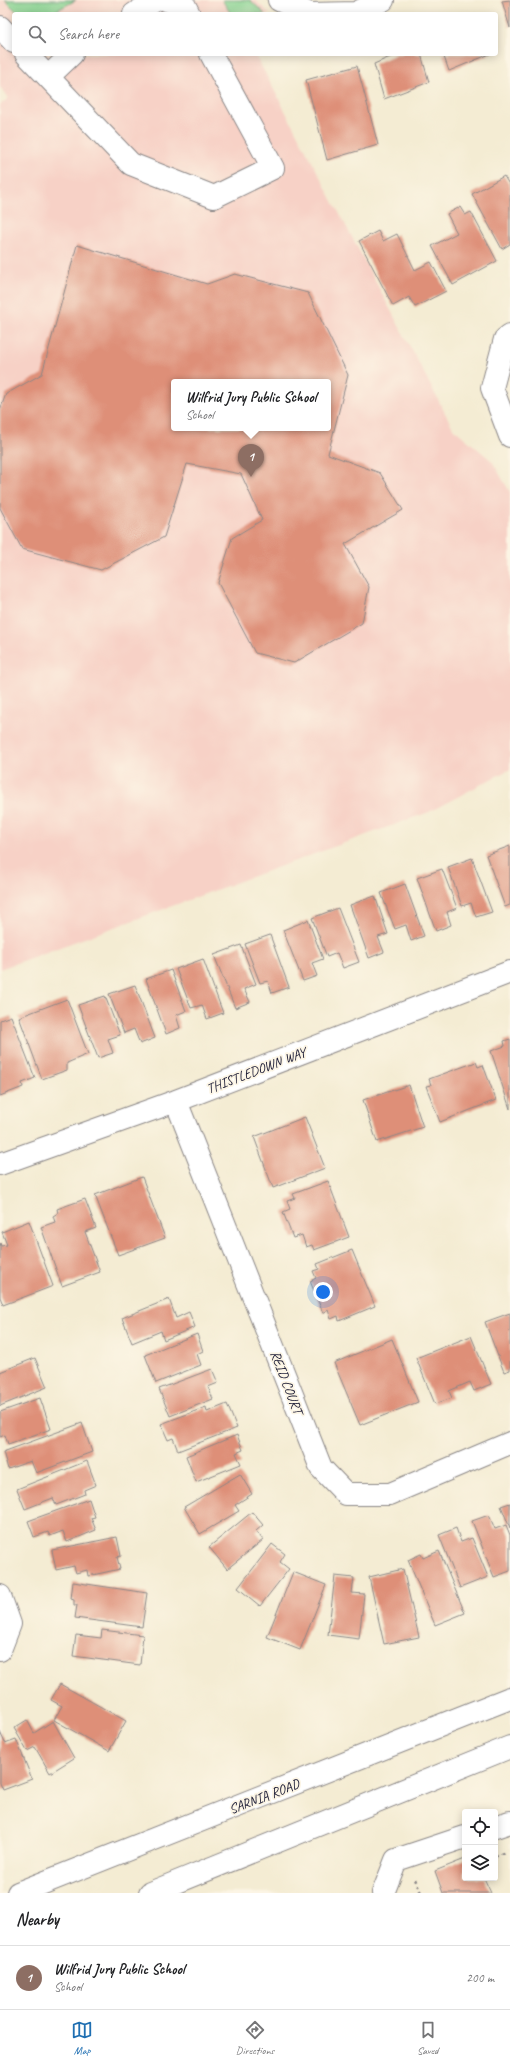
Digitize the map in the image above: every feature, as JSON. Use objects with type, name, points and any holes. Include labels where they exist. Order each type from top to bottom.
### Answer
[{"type":"street","points":[[137,12],[156,0]]},
{"type":"street","points":[[166,0],[185,6],[188,12]]},
{"type":"street","points":[[279,0],[306,12]]},
{"type":"street","points":[[358,12],[382,0]]},
{"type":"street","points":[[0,27],[12,40]]},
{"type":"street","points":[[28,56],[131,164],[214,197],[272,168],[212,56]]},
{"type":"street","points":[[48,77],[70,56]]},
{"type":"street","points":[[510,335],[505,338],[492,388],[510,436]]},
{"type":"street","name":"THISTLEDOWN WAY","points":[[0,1164],[176,1101],[510,972]]},
{"type":"street","name":"REID COURT","points":[[176,1101],[321,1468],[341,1489],[346,1494],[390,1494],[510,1443]]},
{"type":"street","points":[[0,1596],[10,1624],[0,1650]]},
{"type":"street","name":"SARNIA ROAD","points":[[18,1893],[510,1698]]},
{"type":"street","points":[[150,1893],[510,1747]]},
{"type":"street","points":[[498,1826],[510,1822]]},
{"type":"street","points":[[383,1893],[396,1860],[462,1838]]},
{"type":"path","points":[[498,1855],[510,1850]]},
{"type":"shaded area","points":[[0,0],[255,0],[268,12],[12,12],[12,56],[256,56],[453,428],[492,461],[510,492],[510,769],[429,812],[0,969],[0,105],[9,98],[0,87]]},
{"type":"green space","points":[[5,0],[76,0],[54,12],[17,12]]},
{"type":"green space","points":[[222,0],[250,0],[263,12],[230,12]]},
{"type":"building","points":[[510,0],[510,28],[502,1]]},
{"type":"building","points":[[392,56],[422,56],[429,82],[384,99],[374,64]]},
{"type":"building","points":[[444,56],[485,56],[449,71]]},
{"type":"building","points":[[357,66],[378,145],[327,160],[306,80]]},
{"type":"building","points":[[504,176],[510,186],[510,244],[502,249],[472,194]]},
{"type":"building","points":[[460,207],[465,215],[471,212],[497,261],[453,285],[432,246],[457,233],[447,214]]},
{"type":"building","points":[[378,231],[383,241],[397,234],[415,270],[431,262],[446,291],[415,307],[409,297],[393,306],[359,241]]},
{"type":"building","points":[[77,245],[207,284],[235,274],[308,293],[348,375],[328,454],[380,473],[403,510],[345,544],[369,587],[362,623],[294,663],[255,653],[218,583],[232,538],[262,520],[241,474],[187,464],[164,537],[101,570],[22,549],[0,508],[0,410],[6,394],[42,374]]},
{"type":"building","points":[[510,846],[510,905],[505,907],[486,855]]},
{"type":"building","points":[[472,858],[492,912],[476,917],[471,903],[462,906],[448,867]]},
{"type":"building","points":[[442,869],[457,908],[447,912],[451,925],[436,931],[417,878]]},
{"type":"building","points":[[405,884],[424,936],[411,941],[406,925],[395,929],[381,893]]},
{"type":"building","points":[[375,896],[388,934],[378,937],[384,952],[369,958],[350,905]]},
{"type":"building","points":[[338,908],[359,962],[343,968],[337,953],[327,957],[312,918]]},
{"type":"building","points":[[308,920],[323,959],[312,963],[317,976],[303,981],[283,930]]},
{"type":"building","points":[[270,935],[289,987],[272,993],[268,981],[260,983],[245,944]]},
{"type":"building","points":[[241,945],[256,984],[244,989],[250,1002],[235,1008],[214,955]]},
{"type":"building","points":[[203,959],[223,1013],[207,1019],[202,1005],[191,1008],[176,969]]},
{"type":"building","points":[[171,970],[186,1011],[176,1015],[180,1028],[166,1034],[146,979]]},
{"type":"building","points":[[135,985],[155,1038],[140,1044],[134,1029],[124,1033],[109,994]]},
{"type":"building","points":[[105,996],[120,1035],[108,1039],[113,1053],[98,1058],[78,1005]]},
{"type":"building","points":[[67,999],[88,1054],[67,1063],[67,1070],[42,1079],[19,1017]]},
{"type":"building","points":[[11,1016],[35,1078],[22,1083],[23,1087],[0,1096],[0,1020]]},
{"type":"building","points":[[510,1039],[510,1109],[491,1051],[505,1046],[504,1041]]},
{"type":"building","points":[[476,1062],[478,1067],[483,1065],[496,1100],[440,1122],[426,1086],[431,1085],[429,1079]]},
{"type":"building","points":[[409,1085],[423,1127],[377,1142],[363,1100]]},
{"type":"building","points":[[305,1117],[325,1168],[273,1188],[254,1137]]},
{"type":"building","points":[[142,1177],[165,1238],[118,1255],[95,1195]]},
{"type":"building","points":[[328,1181],[349,1237],[314,1250],[312,1245],[306,1247],[302,1235],[293,1238],[283,1212],[290,1209],[287,1201],[295,1198],[293,1194]]},
{"type":"building","points":[[85,1199],[96,1228],[85,1232],[100,1272],[62,1286],[41,1227],[55,1222],[53,1216],[58,1213],[57,1209]]},
{"type":"building","points":[[29,1221],[53,1286],[3,1305],[0,1297],[0,1243],[1,1246],[7,1245],[2,1232]]},
{"type":"building","points":[[352,1250],[375,1306],[339,1321],[338,1316],[331,1319],[328,1310],[323,1313],[310,1281],[316,1278],[313,1271],[319,1269],[317,1264]]},
{"type":"building","points":[[169,1299],[176,1318],[189,1312],[195,1327],[164,1340],[161,1331],[132,1343],[122,1318]]},
{"type":"building","points":[[510,1313],[510,1370],[504,1372],[485,1322]]},
{"type":"building","points":[[197,1334],[203,1351],[197,1354],[201,1365],[156,1383],[145,1355]]},
{"type":"building","points":[[471,1336],[491,1384],[474,1391],[470,1382],[449,1391],[452,1398],[435,1404],[416,1358]]},
{"type":"building","points":[[392,1339],[418,1402],[360,1425],[334,1363]]},
{"type":"building","points":[[35,1358],[47,1387],[0,1406],[0,1372]]},
{"type":"building","points":[[212,1369],[218,1383],[208,1387],[213,1399],[170,1416],[159,1389]]},
{"type":"building","points":[[40,1398],[51,1429],[8,1444],[5,1435],[0,1437],[0,1412]]},
{"type":"building","points":[[227,1404],[237,1428],[178,1451],[173,1438],[168,1440],[161,1424],[206,1407],[207,1412]]},
{"type":"building","points":[[82,1423],[92,1452],[36,1473],[31,1461],[8,1469],[3,1452]]},
{"type":"building","points":[[237,1435],[243,1450],[236,1453],[241,1464],[196,1482],[186,1456]]},
{"type":"building","points":[[87,1461],[96,1485],[84,1490],[85,1494],[56,1505],[53,1498],[25,1509],[17,1489]]},
{"type":"building","points":[[240,1474],[252,1494],[235,1505],[239,1511],[200,1534],[184,1507]]},
{"type":"building","points":[[89,1499],[95,1517],[91,1518],[96,1530],[67,1542],[63,1531],[50,1536],[48,1532],[34,1537],[28,1521]]},
{"type":"building","points":[[510,1503],[510,1528],[501,1506]]},
{"type":"building","points":[[252,1512],[263,1525],[256,1531],[263,1540],[227,1569],[209,1547]]},
{"type":"building","points":[[489,1515],[495,1529],[506,1525],[510,1535],[510,1571],[494,1577],[472,1521]]},
{"type":"building","points":[[456,1528],[461,1542],[472,1538],[488,1577],[460,1588],[439,1535]]},
{"type":"building","points":[[117,1537],[121,1556],[117,1557],[120,1569],[88,1576],[87,1570],[76,1573],[74,1566],[56,1570],[52,1550]]},
{"type":"building","points":[[272,1544],[285,1554],[280,1562],[289,1569],[260,1606],[238,1588]]},
{"type":"building","points":[[439,1551],[465,1613],[435,1625],[408,1560],[421,1554],[423,1558]]},
{"type":"building","points":[[403,1569],[419,1637],[384,1644],[369,1577]]},
{"type":"building","points":[[293,1572],[326,1585],[300,1650],[267,1637]]},
{"type":"building","points":[[335,1576],[354,1578],[352,1593],[364,1594],[359,1639],[328,1635]]},
{"type":"building","points":[[73,1582],[147,1593],[142,1627],[75,1618],[77,1605],[74,1605],[74,1600],[71,1599]]},
{"type":"building","points":[[102,1630],[143,1635],[140,1665],[73,1656],[76,1635],[101,1638]]},
{"type":"building","points":[[60,1684],[126,1721],[109,1751],[54,1720],[62,1706],[51,1700]]},
{"type":"building","points":[[27,1720],[34,1733],[53,1721],[74,1758],[50,1773],[35,1747],[27,1751],[14,1728]]},
{"type":"building","points":[[0,1732],[5,1743],[16,1739],[32,1779],[3,1790],[0,1783]]},
{"type":"building","points":[[462,1860],[462,1881],[485,1881],[491,1893],[443,1893],[435,1871]]},
{"type":"place","name":"Wilfrid Jury Public School","points":[[251,477]]}]
